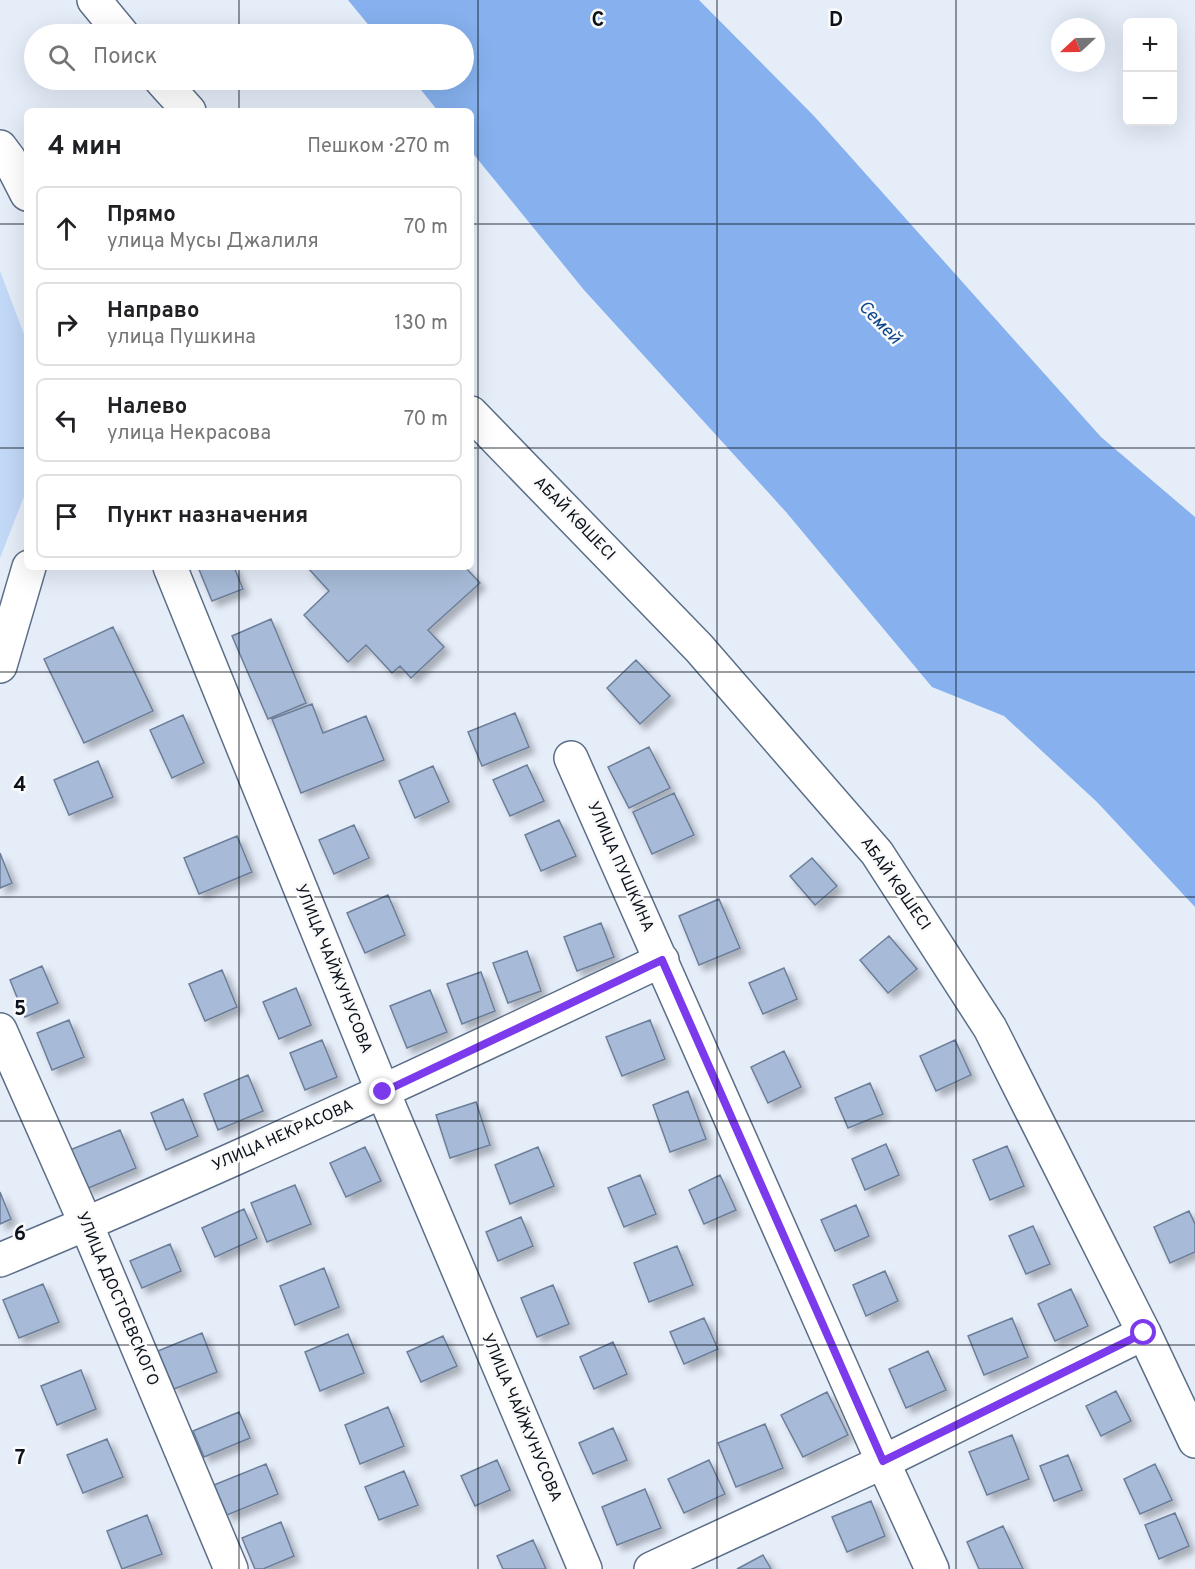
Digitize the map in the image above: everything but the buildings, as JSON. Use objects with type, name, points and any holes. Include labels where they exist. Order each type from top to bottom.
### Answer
[{"type":"street","points":[[94,0],[114,24]]},
{"type":"street","points":[[170,90],[186,108]]},
{"type":"street","points":[[0,147],[24,188]]},
{"type":"street","name":"АБАЙ КӨШЕСІ","points":[[474,416],[699,648],[878,853],[990,1028],[1144,1333],[1195,1441]]},
{"type":"street","points":[[0,666],[28,570]]},
{"type":"street","name":"УЛИЦА ЧАЙЖУНУСОВА","points":[[171,570],[383,1092],[585,1569]]},
{"type":"street","name":"УЛИЦА ПУШКИНА","points":[[571,758],[932,1569]]},
{"type":"street","name":"УЛИЦА НЕКРАСОВА","points":[[0,1260],[383,1092],[662,960]]},
{"type":"street","name":"УЛИЦА ДОСТОЕВСКОГО","points":[[0,1030],[86,1224],[231,1569]]},
{"type":"street","points":[[651,1569],[883,1461],[1144,1333]]},
{"type":"shaded area","points":[[0,271],[24,334],[24,497],[0,558]]},
{"type":"water","name":"Семей","points":[[348,0],[699,0],[814,116],[1101,437],[1195,517],[1195,907],[1097,802],[1004,716],[932,687],[786,512],[584,290],[474,155],[474,108],[436,108],[421,90],[474,90],[474,24],[368,24]]},
{"type":"route","points":[[383,1092],[662,960],[883,1461],[1144,1333]]}]
